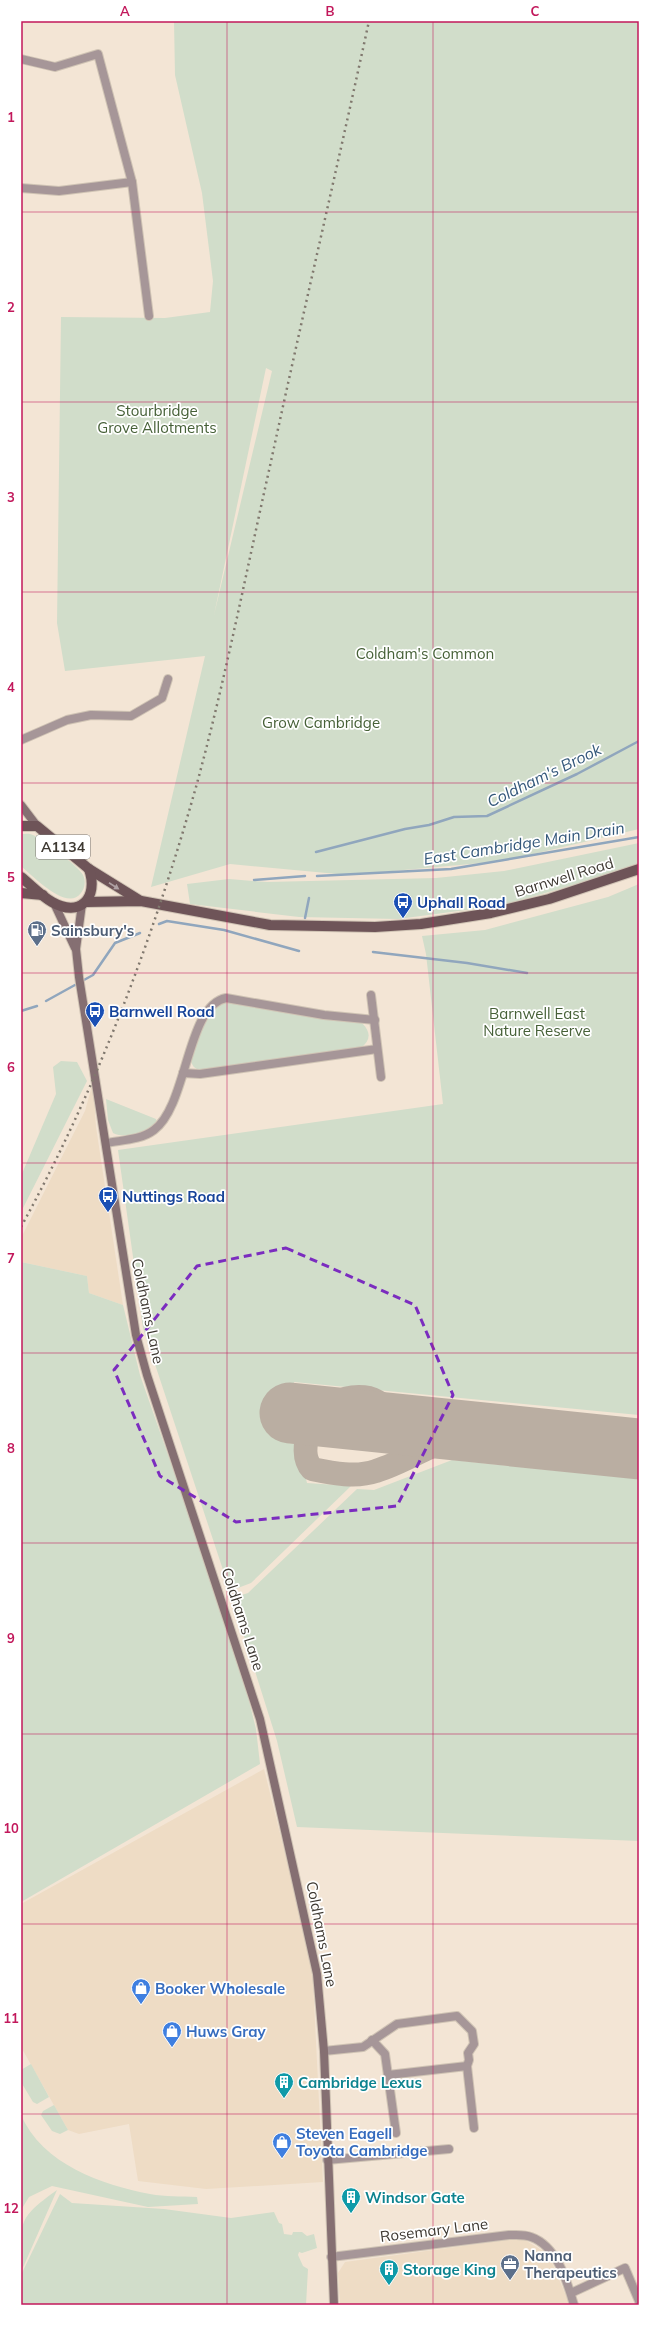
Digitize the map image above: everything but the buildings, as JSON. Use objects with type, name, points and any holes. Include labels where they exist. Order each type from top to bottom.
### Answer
[{"type":"main road","name":"A1134","points":[[21,826],[36,826],[89,869],[93,888],[84,903],[74,907],[64,907],[54,903],[21,877]]},
{"type":"main road","name":"Barnwell Road","points":[[89,869],[141,901]]},
{"type":"main road","name":"Barnwell Road","points":[[84,903],[141,901],[270,924],[376,927],[421,924],[492,913],[549,899],[639,869]]},
{"type":"main road","points":[[21,893],[43,895]]},
{"type":"street","points":[[21,59],[55,67],[98,54],[132,182],[149,316]]},
{"type":"street","points":[[21,188],[59,191],[132,182]]},
{"type":"street","points":[[21,740],[67,720],[91,715],[131,716],[162,698],[168,679]]},
{"type":"street","points":[[21,805],[36,826]]},
{"type":"street","name":"Coldhams Lane","points":[[54,903],[76,949]]},
{"type":"street","name":"Coldhams Lane","points":[[84,903],[76,949],[80,983],[107,1143],[122,1259],[138,1346],[260,1719],[317,1974],[324,2051],[327,2160],[334,2305]]},
{"type":"street","points":[[371,995],[381,1077]]},
{"type":"street","points":[[107,1143],[143,1136],[158,1126],[171,1106],[205,1012],[220,999],[226,998],[324,1015],[374,1020]]},
{"type":"street","points":[[183,1073],[200,1074],[377,1049]]},
{"type":"street","points":[[324,2051],[363,2047],[397,2024],[457,2016],[472,2031],[474,2044],[468,2053],[469,2060],[467,2066],[474,2128]]},
{"type":"street","points":[[372,2040],[385,2054],[396,2133]]},
{"type":"street","points":[[388,2075],[467,2066]]},
{"type":"street","points":[[327,2160],[449,2149]]},
{"type":"street","name":"Rosemary Lane","points":[[331,2257],[509,2235],[529,2236],[540,2241],[557,2260],[571,2293]]},
{"type":"street","points":[[574,2305],[571,2293],[625,2268],[639,2301]]},
{"type":"highlighted area","points":[[286,1248],[415,1305],[453,1395],[397,1506],[236,1522],[160,1476],[114,1370],[197,1266]]},
{"type":"shaded area","points":[[93,1082],[96,1127],[123,1305],[89,1293],[87,1276],[21,1262],[21,1238],[85,1111]]},
{"type":"shaded area","points":[[264,1769],[312,1962],[323,2182],[206,2189],[138,2181],[129,2124],[79,2134],[68,2130],[21,2047],[21,1904]]},
{"type":"shaded area","points":[[507,2240],[525,2240],[545,2252],[552,2263],[570,2305],[340,2305],[338,2273],[345,2262]]},
{"type":"green space","name":"Coldham's Common","points":[[174,21],[639,21],[639,829],[504,861],[348,875],[230,864],[151,887],[205,656],[65,671],[57,623],[61,317],[165,318],[210,312],[213,281],[202,193],[175,75]],"holes":[[[266,368],[272,371],[214,615]]]},
{"type":"green space","points":[[21,834],[30,834],[38,837],[60,853],[80,871],[85,880],[81,893],[75,898],[67,898],[59,895],[42,884],[21,866]]},
{"type":"green space","points":[[639,843],[639,864],[608,875],[504,905],[398,919],[299,917],[190,904],[187,884],[229,879],[267,882],[436,878],[504,871]]},
{"type":"green space","name":"Barnwell East Nature Reserve","points":[[639,884],[639,1415],[294,1382],[288,1443],[297,1444],[307,1483],[351,1486],[251,1583],[230,1591],[143,1328],[118,1150],[443,1104],[426,954],[422,936],[485,930],[608,897]]},
{"type":"green space","points":[[225,1001],[362,1023],[365,1026],[369,1036],[367,1042],[361,1048],[203,1071],[197,1069],[192,1065],[191,1057],[209,1011]]},
{"type":"green space","points":[[61,1061],[77,1062],[87,1081],[21,1212],[21,1176],[56,1094],[53,1067]]},
{"type":"green space","points":[[106,1099],[156,1119],[157,1122],[136,1134],[125,1136],[113,1133],[108,1120]]},
{"type":"green space","points":[[21,1262],[87,1276],[89,1293],[123,1305],[140,1375],[237,1652],[256,1729],[260,1764],[21,1902]]},
{"type":"green space","points":[[452,1460],[639,1479],[639,1841],[297,1827],[277,1741],[232,1598],[248,1593],[357,1489],[374,1490]]},
{"type":"green space","points":[[31,2064],[49,2097],[37,2104],[33,2102],[21,2082],[21,2070]]},
{"type":"green space","points":[[54,2105],[68,2130],[60,2134],[52,2131],[41,2115],[43,2111]]},
{"type":"green space","points":[[21,2115],[31,2132],[43,2147],[75,2170],[113,2185],[150,2194],[161,2196],[197,2197],[198,2204],[148,2207],[52,2186],[29,2197],[21,2210]]},
{"type":"green space","points":[[57,2190],[21,2272],[21,2232],[23,2224],[27,2216],[43,2200]]},
{"type":"green space","points":[[60,2194],[72,2203],[164,2209],[231,2218],[274,2212],[279,2223],[282,2224],[284,2234],[292,2235],[293,2232],[302,2232],[307,2236],[314,2234],[317,2248],[302,2253],[299,2252],[298,2255],[303,2266],[308,2269],[306,2305],[21,2305],[21,2275]]},
{"type":"waterway","name":"Coldham's Brook","points":[[316,852],[405,829],[429,825],[454,817],[487,816],[577,774],[639,741]]},
{"type":"waterway","name":"East Cambridge Main Drain","points":[[317,876],[451,869],[639,837]]},
{"type":"waterway","points":[[254,880],[305,876]]},
{"type":"waterway","points":[[305,918],[309,898]]},
{"type":"waterway","points":[[159,924],[167,921],[224,930],[299,951]]},
{"type":"waterway","points":[[46,1001],[93,975],[115,943],[140,933]]},
{"type":"waterway","points":[[373,952],[467,963],[527,973]]},
{"type":"waterway","points":[[21,1011],[37,1006]]},
{"type":"taxiway","points":[[426,1427],[395,1414],[373,1399],[360,1397],[341,1400],[325,1409],[312,1423],[306,1446],[307,1461],[312,1469],[344,1474],[368,1473],[400,1462],[448,1439],[473,1432]]},
{"type":"runway","points":[[290,1413],[639,1449]]},
{"type":"railway","points":[[21,1227],[49,1174],[74,1121],[121,1012],[161,900],[196,787],[226,667],[294,354],[369,21]]},
{"type":"place","name":"Uphall Road","points":[[403,919]]},
{"type":"place","name":"Sainsbury's","points":[[37,947]]},
{"type":"place","name":"Barnwell Road","points":[[95,1028]]},
{"type":"place","name":"Nuttings Road","points":[[108,1213]]},
{"type":"place","name":"Booker Wholesale","points":[[141,2005]]},
{"type":"place","name":"Huws Gray","points":[[172,2048]]},
{"type":"place","name":"Cambridge Lexus","points":[[284,2099]]},
{"type":"place","name":"Steven Eagell Toyota Cambridge","points":[[282,2159]]},
{"type":"place","name":"Windsor Gate","points":[[351,2214]]},
{"type":"place","name":"Nanna Therapeutics","points":[[510,2281]]},
{"type":"place","name":"Storage King","points":[[389,2286]]},
{"type":"park label","name":"Stourbridge Grove Allotments","points":[[157,418]]},
{"type":"park label","name":"Grow Cambridge","points":[[321,722]]}]
